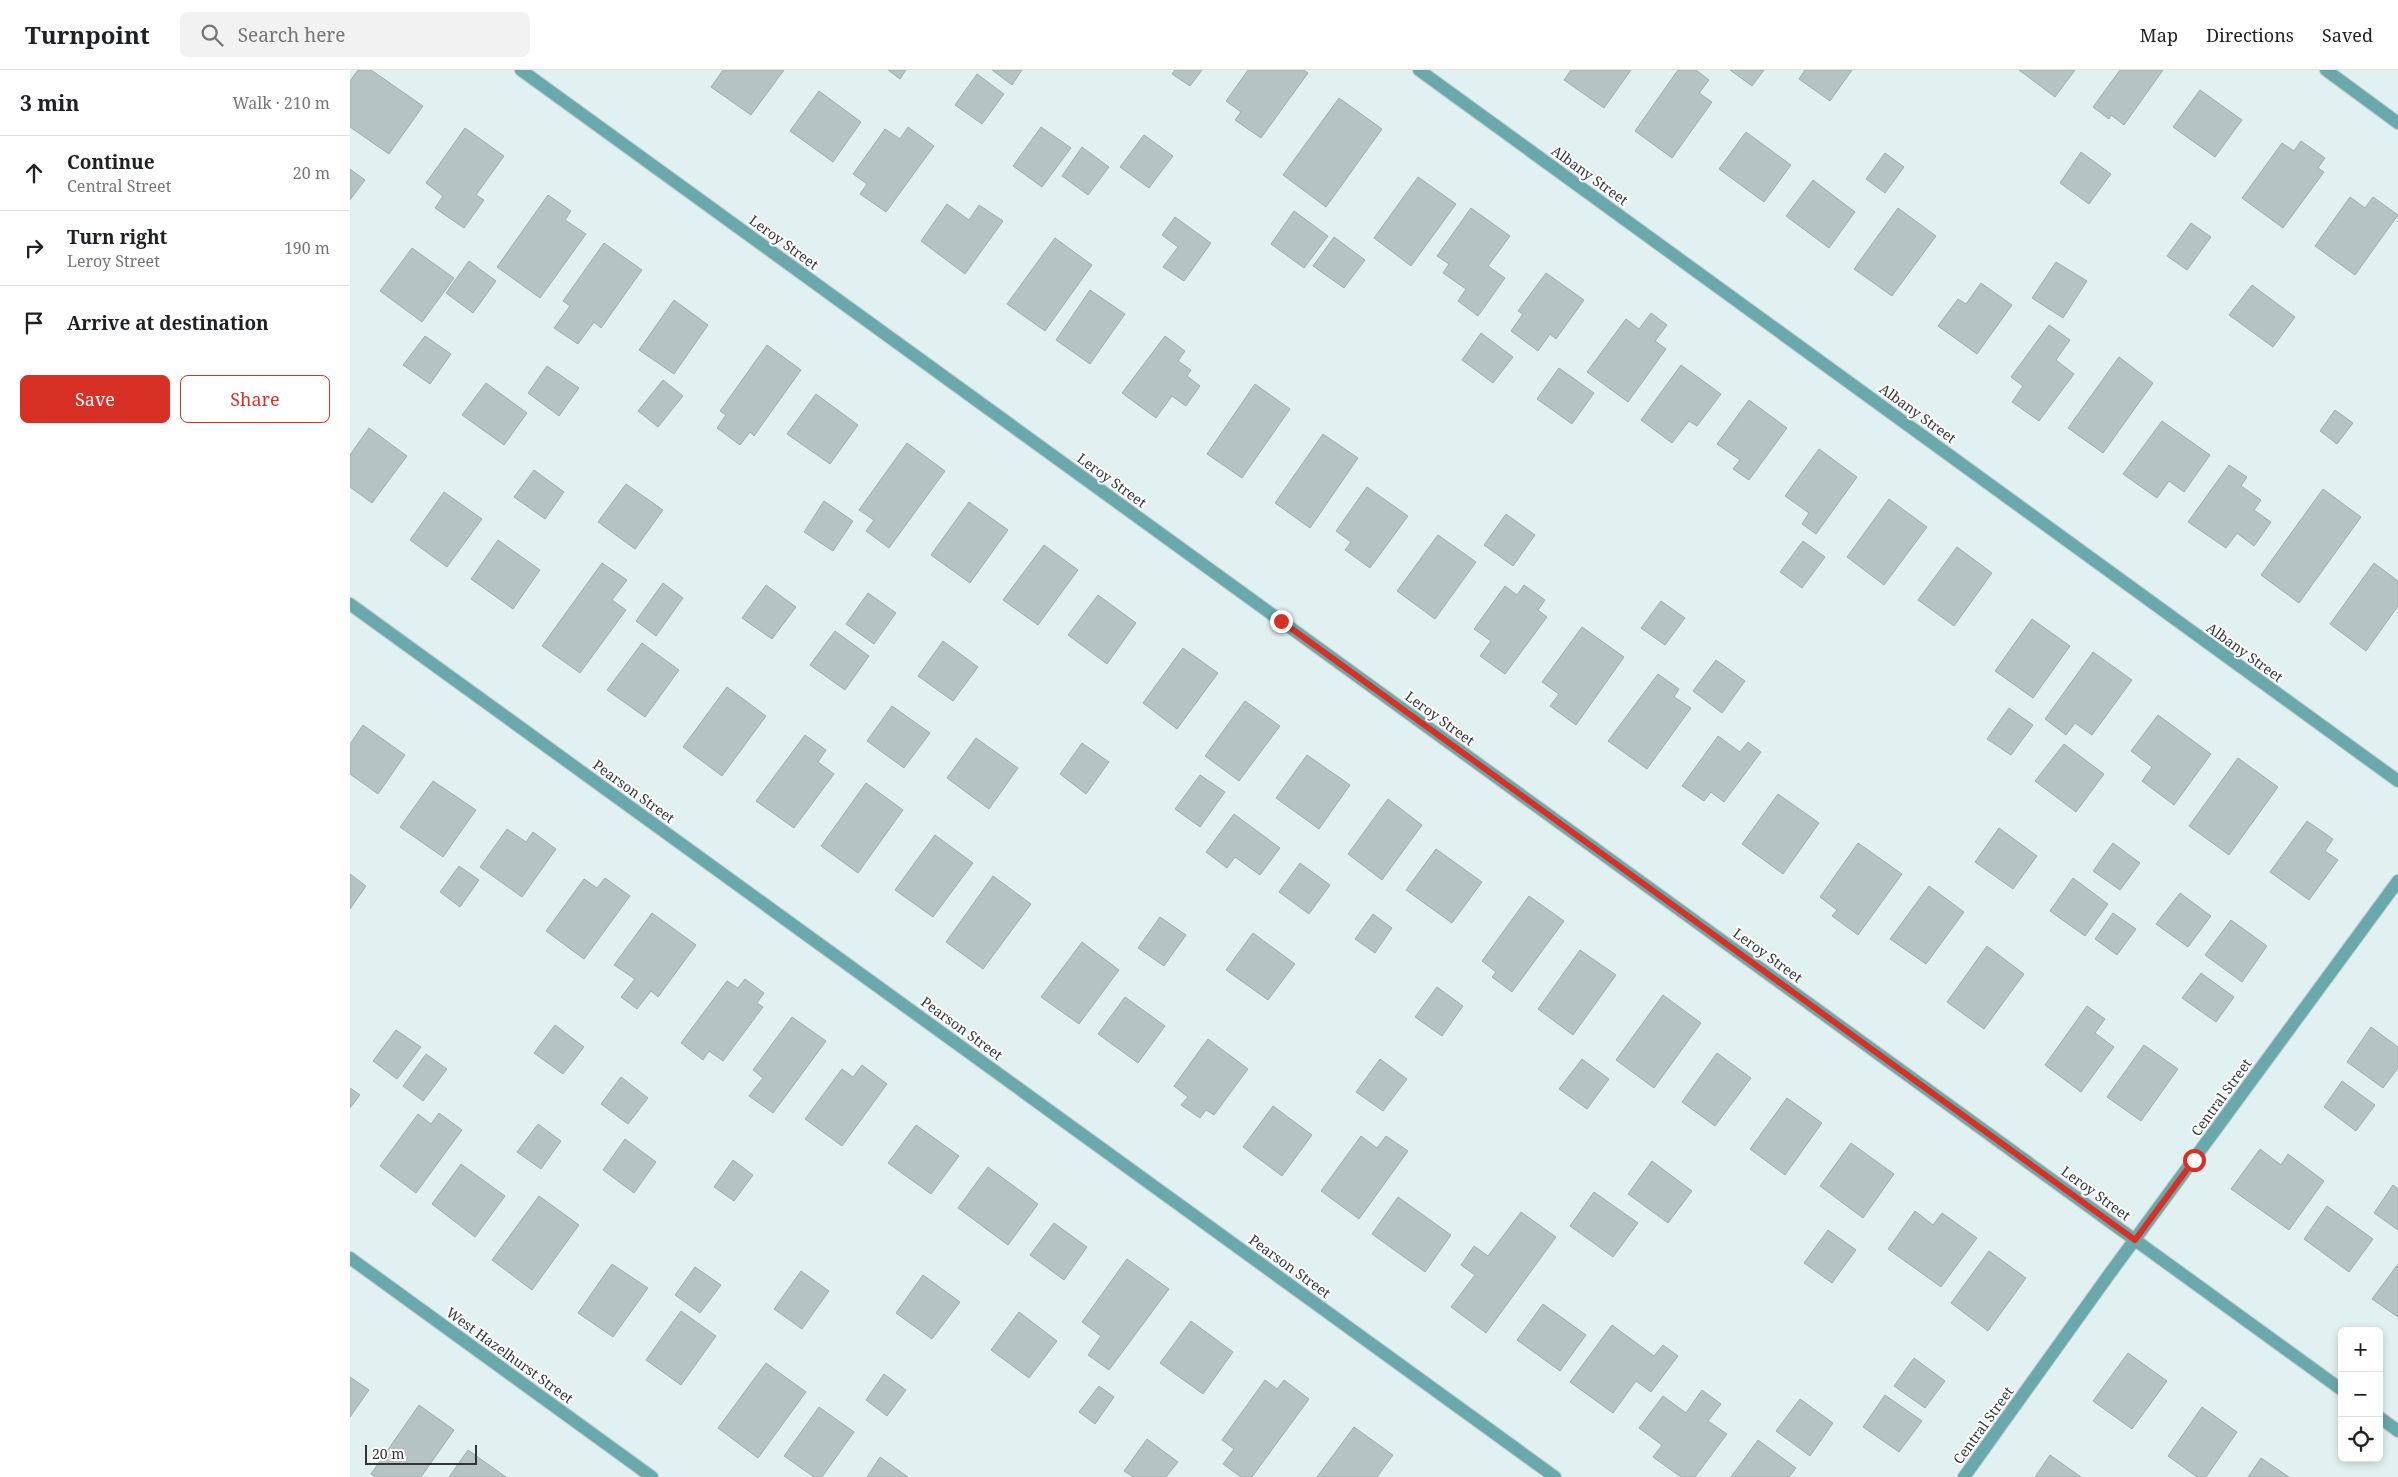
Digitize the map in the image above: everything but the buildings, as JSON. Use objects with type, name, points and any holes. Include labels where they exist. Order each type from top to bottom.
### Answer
[{"type":"street","name":"Leroy Street","points":[[521,70],[2338,1387]]},
{"type":"street","name":"Albany Street","points":[[1420,70],[2398,781]]},
{"type":"street","points":[[2326,70],[2398,123]]},
{"type":"street","name":"Pearson Street","points":[[350,604],[1555,1477]]},
{"type":"street","name":"Central Street","points":[[1964,1477],[2398,881]]},
{"type":"street","name":"West Hazelhurst Street","points":[[350,1258],[652,1477]]},
{"type":"street","points":[[2383,1420],[2398,1431]]},
{"type":"route","points":[[1281,621],[2135,1240],[2194,1160]]}]
